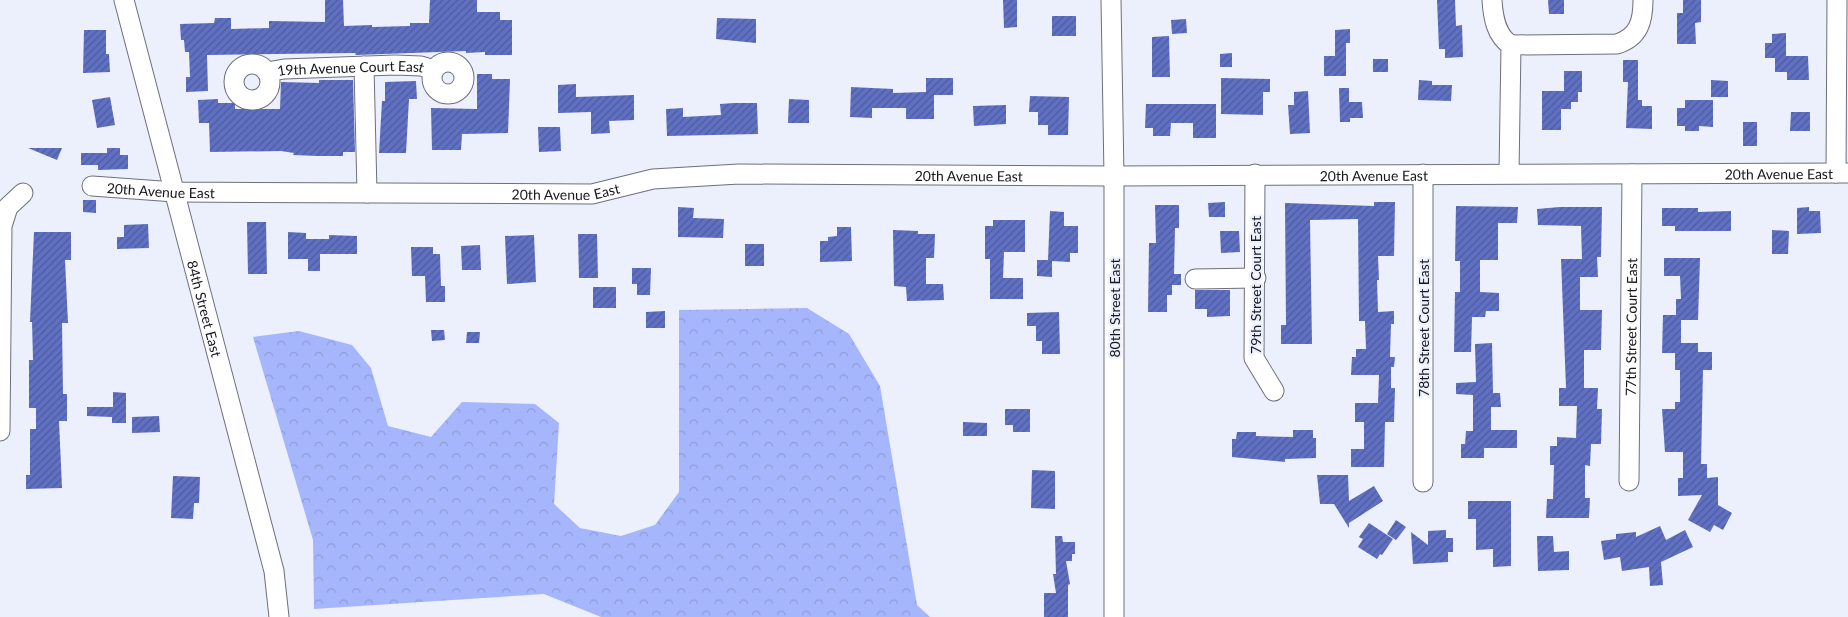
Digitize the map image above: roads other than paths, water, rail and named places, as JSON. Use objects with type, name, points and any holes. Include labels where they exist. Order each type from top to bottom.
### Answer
[{"type":"street","name":"84th Street East","points":[[124,0],[274,571],[279,617]]},
{"type":"street","name":"80th Street East","points":[[1111,0],[1114,176],[1114,617]]},
{"type":"street","points":[[1492,0],[1497,28],[1504,41],[1511,45],[1617,44],[1631,38],[1640,27],[1643,17],[1643,0]]},
{"type":"street","points":[[1837,0],[1842,173]]},
{"type":"street","points":[[1509,173],[1509,67],[1511,45]]},
{"type":"street","points":[[364,66],[367,193]]},
{"type":"street","name":"19th Avenue Court East","points":[[267,72],[284,69],[364,66],[421,66],[434,70]]},
{"type":"street","name":"20th Avenue East","points":[[92,186],[175,192],[592,194],[654,179],[739,174],[1114,176],[1842,173]]},
{"type":"street","name":"79th Street Court East","points":[[1255,174],[1256,278],[1254,358],[1274,391]]},
{"type":"street","name":"78th Street Court East","points":[[1423,482],[1424,174]]},
{"type":"street","name":"77th Street Court East","points":[[1629,481],[1632,174]]},
{"type":"street","points":[[0,431],[2,226],[8,207],[23,193]]},
{"type":"street","points":[[1195,279],[1256,278]]}]
